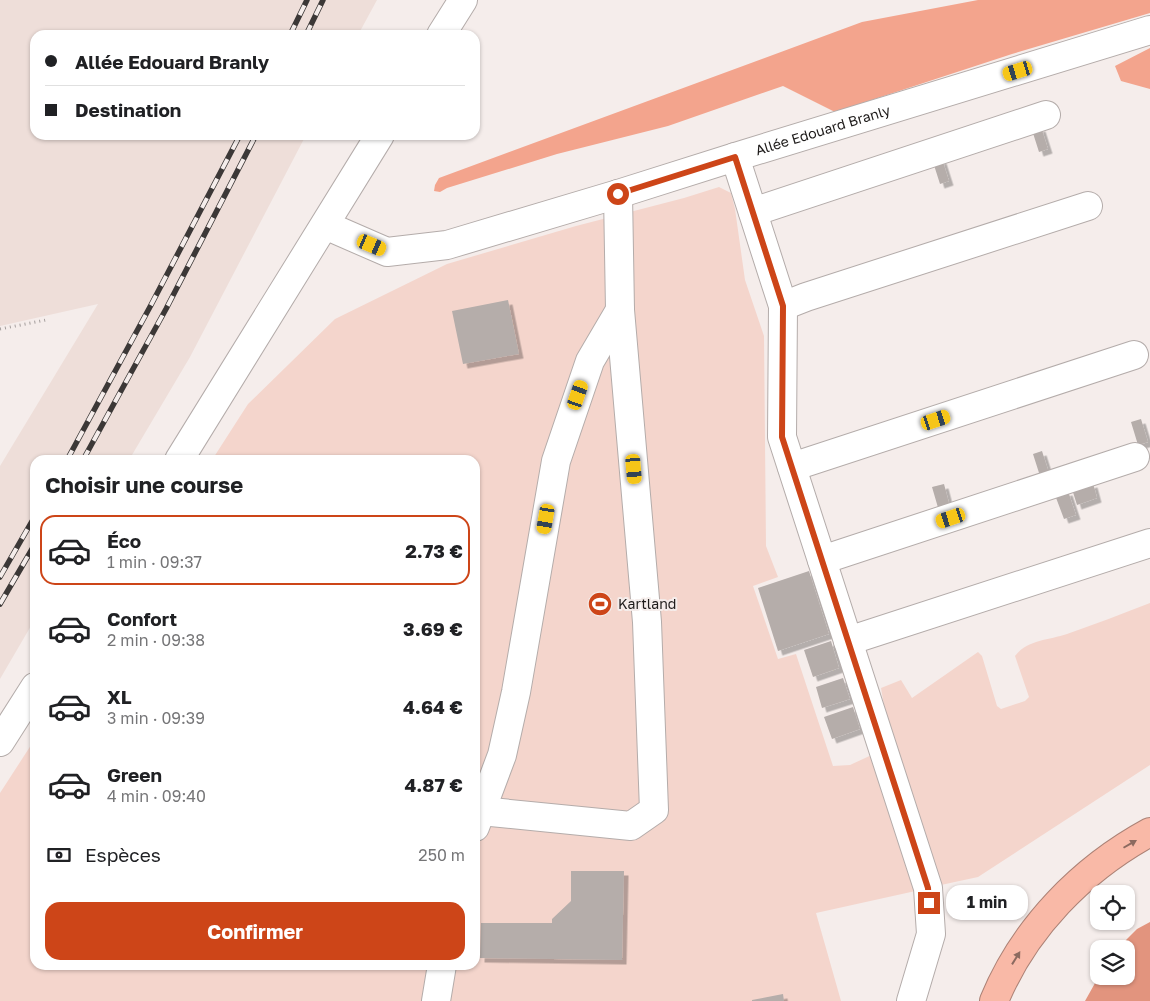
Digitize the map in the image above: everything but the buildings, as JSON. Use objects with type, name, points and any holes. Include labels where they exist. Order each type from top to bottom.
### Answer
[{"type":"highway","points":[[994,1001],[1018,955],[1057,903],[1102,862],[1150,832]]},
{"type":"street","points":[[444,30],[463,0]]},
{"type":"street","name":"Allée Edouard Branly","points":[[325,225],[387,252],[447,245],[1150,30]]},
{"type":"street","points":[[749,201],[1046,115]]},
{"type":"street","points":[[181,455],[377,140]]},
{"type":"street","points":[[735,157],[783,306],[782,437],[928,888],[931,934],[911,1001]]},
{"type":"street","points":[[480,819],[631,826],[654,810],[647,622],[620,310],[618,194]]},
{"type":"street","points":[[783,306],[1088,206]]},
{"type":"street","points":[[480,814],[502,755],[508,728],[556,461],[590,362],[620,310]]},
{"type":"street","points":[[792,467],[1134,355]]},
{"type":"street","points":[[822,560],[1135,457]]},
{"type":"street","points":[[848,641],[1150,543]]},
{"type":"street","points":[[0,742],[30,695]]},
{"type":"street","points":[[436,1001],[441,970]]},
{"type":"path","points":[[0,329],[46,320]]},
{"type":"shaded area","points":[[0,0],[377,0],[361,30],[30,30],[30,140],[303,140],[190,357],[132,455],[30,455],[30,628],[0,679],[0,466],[98,304],[0,326]]},
{"type":"shaded area","points":[[978,0],[1150,0],[1150,13],[1012,54],[835,112],[783,86],[668,126],[557,154],[447,188],[440,192],[434,191],[439,178],[862,22]]},
{"type":"shaded area","points":[[1150,48],[1150,89],[1121,81],[1115,66]]},
{"type":"shaded area","name":"Kartland","points":[[719,187],[731,193],[745,280],[764,336],[766,546],[778,577],[753,586],[778,659],[796,654],[833,766],[850,765],[876,753],[920,890],[816,913],[841,1001],[0,1001],[0,793],[30,747],[30,970],[480,970],[480,455],[215,455],[248,404],[335,319],[447,264],[576,226]]},
{"type":"shaded area","points":[[1150,603],[1150,765],[978,877],[941,885],[886,717],[881,688],[901,680],[912,698],[978,652],[982,656],[997,706],[1001,709],[1025,701],[1029,697],[1015,656],[1020,651],[1039,641],[1067,634]]},
{"type":"shaded area","points":[[1150,922],[1150,1001],[1085,1001],[1094,985],[1135,985],[1135,940],[1126,940],[1137,929]]},
{"type":"railway","points":[[292,30],[307,0]]},
{"type":"railway","points":[[308,30],[323,0]]},
{"type":"railway","points":[[70,455],[237,140]]},
{"type":"railway","points":[[86,455],[166,309],[253,140]]},
{"type":"railway","points":[[0,577],[30,525]]},
{"type":"railway","points":[[0,604],[30,553]]},
{"type":"place","name":"Kartland","points":[[600,604]]},
{"type":"route","points":[[618,194],[735,157],[783,306],[782,437],[928,888],[929,903]]}]
